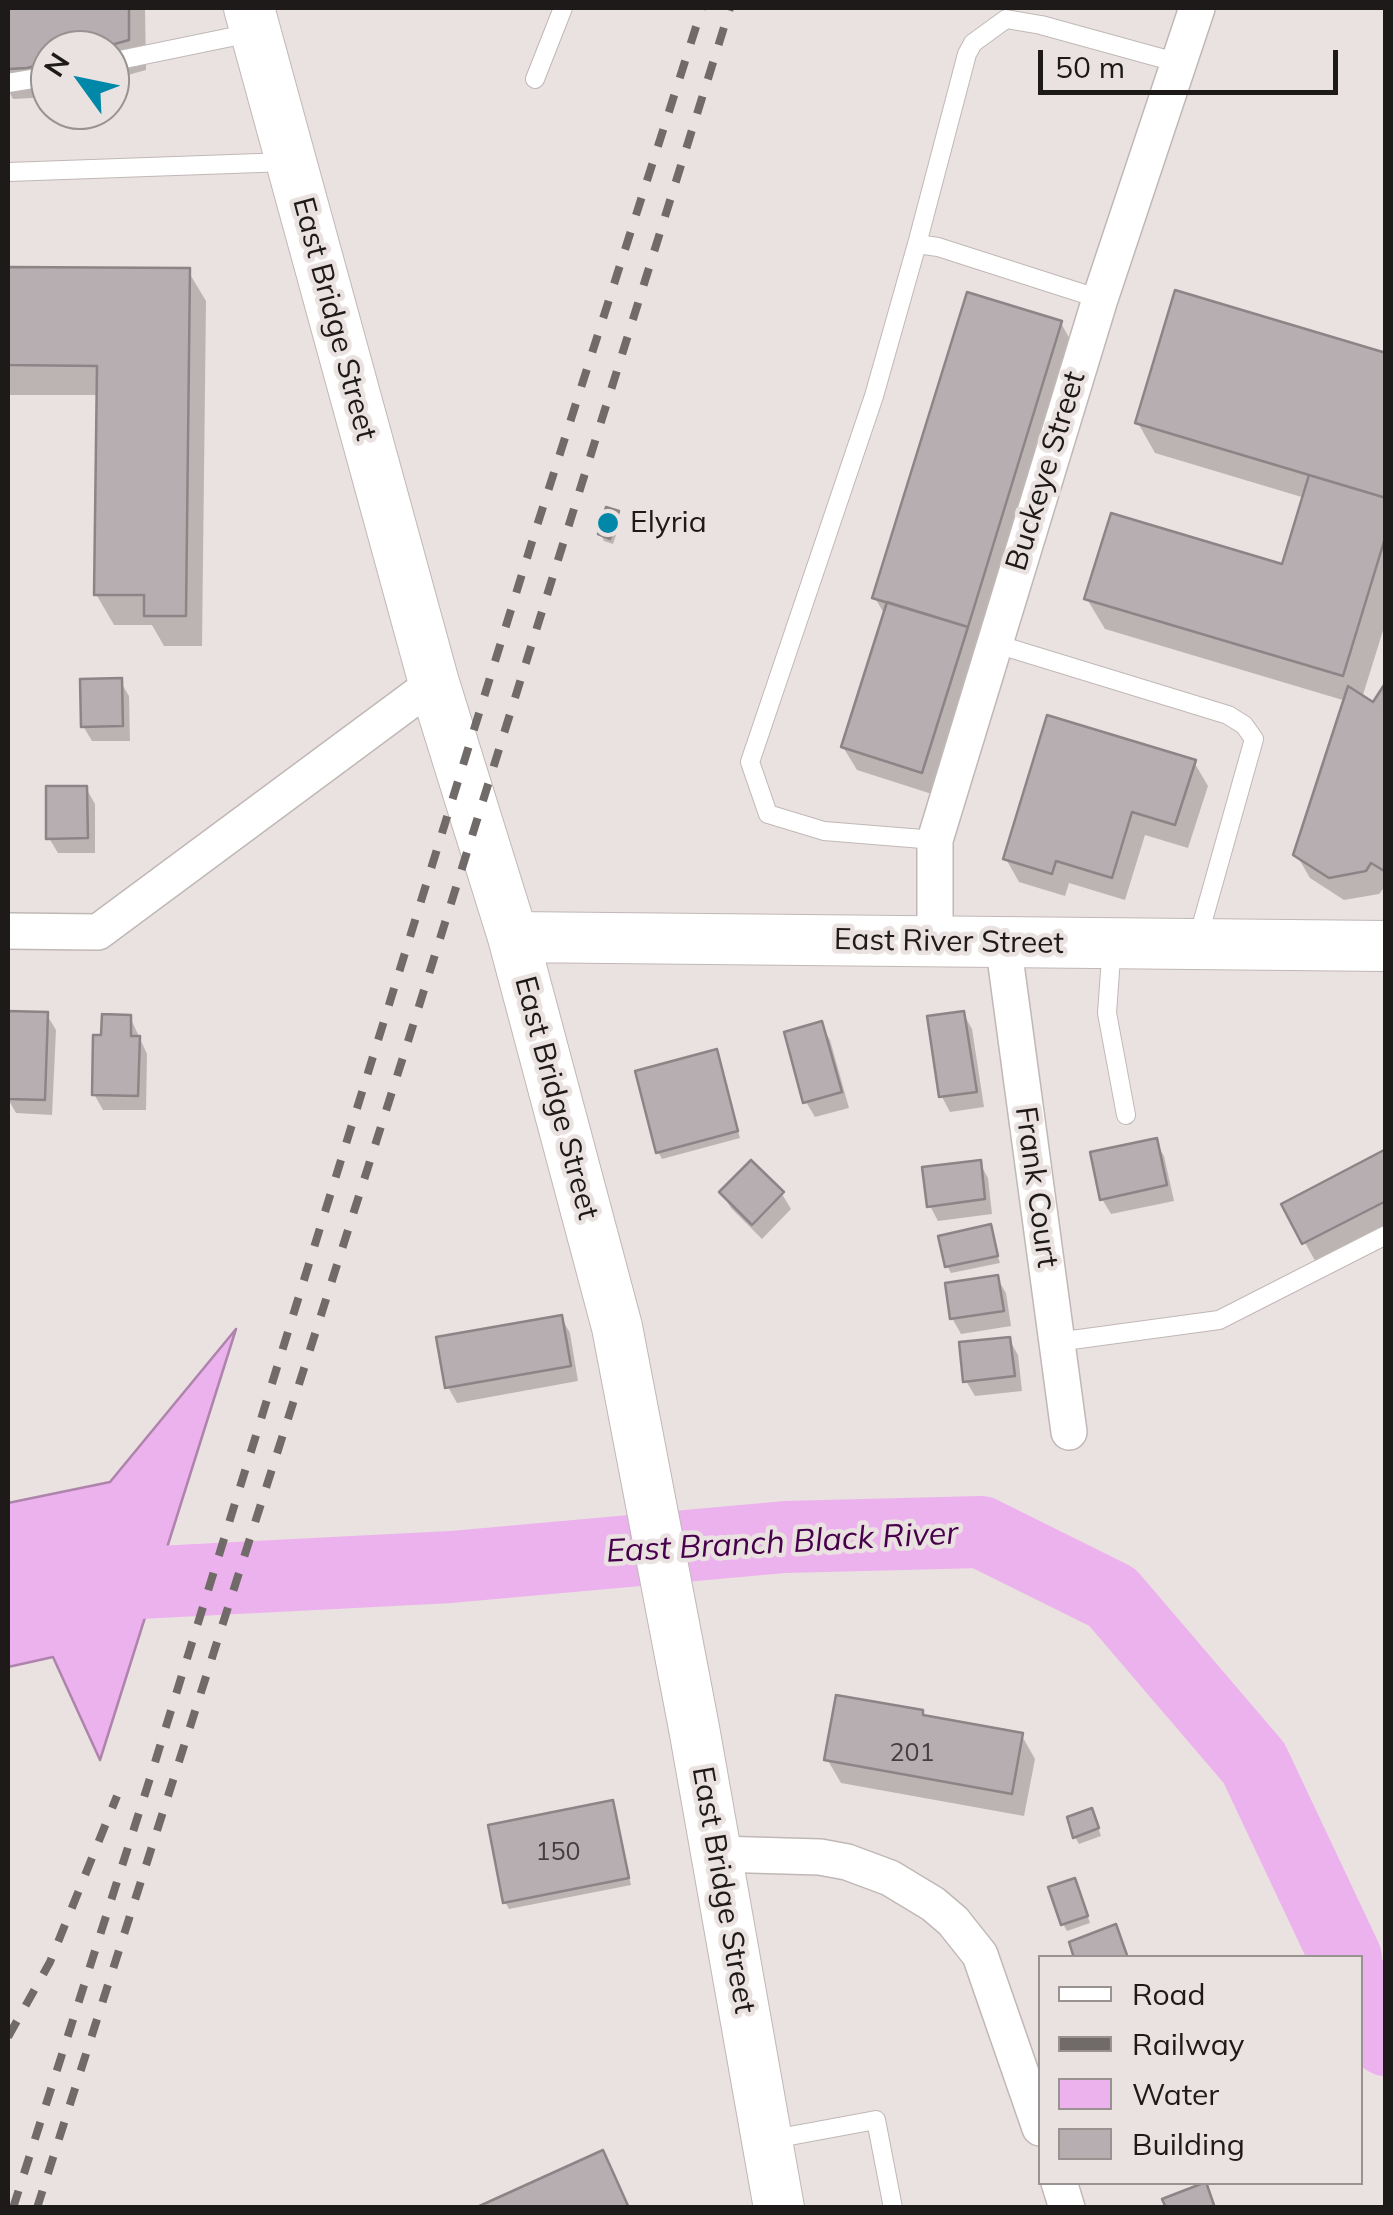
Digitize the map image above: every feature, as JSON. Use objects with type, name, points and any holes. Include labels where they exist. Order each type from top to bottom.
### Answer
[{"type":"main road","name":"East Bridge Street","points":[[253,20],[434,684],[513,937],[617,1327],[694,1728],[779,2208]]},
{"type":"main road","name":"East River Street","points":[[513,937],[1386,946]]},
{"type":"street","name":"Buckeye Street","points":[[934,942],[935,840],[1100,299],[1196,8]]},
{"type":"street","points":[[8,931],[98,932],[434,684]]},
{"type":"street","name":"Frank Court","points":[[1003,942],[1069,1432]]},
{"type":"street","points":[[716,1854],[820,1857],[848,1862],[890,1878],[933,1904],[953,1921],[980,1956],[1038,2122]]},
{"type":"lane","points":[[535,79],[563,8]]},
{"type":"lane","points":[[935,840],[824,831],[768,814],[750,762],[874,396],[967,54],[972,43],[1006,19],[1179,63]]},
{"type":"lane","points":[[130,56],[253,20]]},
{"type":"lane","points":[[8,172],[292,162]]},
{"type":"lane","points":[[917,244],[938,247],[1100,299]]},
{"type":"lane","points":[[993,643],[1228,715],[1244,725],[1254,739],[1196,944]]},
{"type":"lane","points":[[1112,944],[1107,1013],[1126,1114]]},
{"type":"lane","points":[[1057,1342],[1219,1320],[1386,1235]]},
{"type":"lane","points":[[767,2140],[876,2120],[893,2208]]},
{"type":"water","points":[[236,1329],[100,1760],[53,1657],[8,1667],[8,1503],[110,1482]]},
{"type":"building","points":[[8,8],[129,8],[129,30],[30,30],[30,67],[8,69]]},
{"type":"building","points":[[8,267],[190,268],[186,616],[144,616],[144,595],[94,595],[97,366],[8,365]]},
{"type":"building","points":[[1175,290],[1386,353],[1386,498],[1135,423]]},
{"type":"building","points":[[967,292],[1062,321],[968,627],[872,598]]},
{"type":"building","points":[[1309,475],[1386,498],[1386,535],[1343,676],[1084,599],[1111,513],[1282,564]]},
{"type":"building","points":[[606,507],[619,511],[610,539],[598,534]]},
{"type":"building","points":[[887,602],[968,627],[922,773],[841,747]]},
{"type":"building","points":[[122,678],[123,726],[81,727],[80,679]]},
{"type":"building","points":[[1384,685],[1386,872],[1371,863],[1366,871],[1329,878],[1293,855],[1348,686],[1373,702]]},
{"type":"building","points":[[1047,715],[1196,760],[1175,825],[1132,812],[1112,878],[1056,861],[1052,874],[1003,859]]},
{"type":"building","points":[[46,786],[87,786],[88,838],[46,839]]},
{"type":"building","points":[[8,1011],[48,1012],[45,1100],[8,1099]]},
{"type":"building","points":[[964,1011],[977,1092],[939,1097],[927,1016]]},
{"type":"building","points":[[102,1014],[131,1015],[131,1036],[140,1036],[138,1096],[92,1095],[93,1035],[101,1035]]},
{"type":"building","points":[[822,1021],[842,1092],[803,1103],[784,1032]]},
{"type":"building","points":[[717,1049],[738,1131],[656,1153],[635,1071]]},
{"type":"building","points":[[1157,1138],[1167,1185],[1100,1200],[1090,1152]]},
{"type":"building","points":[[1386,1149],[1386,1201],[1302,1244],[1281,1204]]},
{"type":"building","points":[[751,1160],[784,1192],[752,1225],[719,1192]]},
{"type":"building","points":[[981,1160],[985,1199],[927,1207],[922,1167]]},
{"type":"building","points":[[991,1224],[998,1256],[945,1267],[938,1236]]},
{"type":"building","points":[[998,1275],[1004,1311],[950,1319],[945,1283]]},
{"type":"building","points":[[562,1315],[571,1366],[445,1388],[436,1337]]},
{"type":"building","points":[[1010,1337],[1015,1376],[963,1382],[959,1342]]},
{"type":"building","points":[[836,1695],[1023,1733],[1012,1794],[824,1760]]},
{"type":"building","points":[[613,1800],[629,1878],[503,1903],[488,1825]]},
{"type":"building","points":[[1092,1808],[1099,1828],[1073,1838],[1067,1817]]},
{"type":"building","points":[[1075,1878],[1088,1916],[1061,1925],[1048,1887]]},
{"type":"building","points":[[1116,1924],[1127,1955],[1073,1955],[1069,1942]]},
{"type":"building","points":[[603,2150],[629,2208],[475,2208]]},
{"type":"building","points":[[1207,2185],[1215,2208],[1166,2208],[1162,2199]]},
{"type":"waterway","name":"East Branch Black River","points":[[8,1603],[61,1587],[451,1567],[785,1537],[981,1532],[1112,1597],[1254,1763],[1345,1955]]},
{"type":"waterway","name":"East Branch Black River","points":[[1363,1994],[1386,2040]]},
{"type":"railway","points":[[13,2208],[702,8]]},
{"type":"railway","points":[[37,2208],[405,1051],[730,8]]},
{"type":"railway","points":[[8,2037],[50,1962],[117,1796]]},
{"type":"place","name":"Elyria","points":[[608,523]]}]
